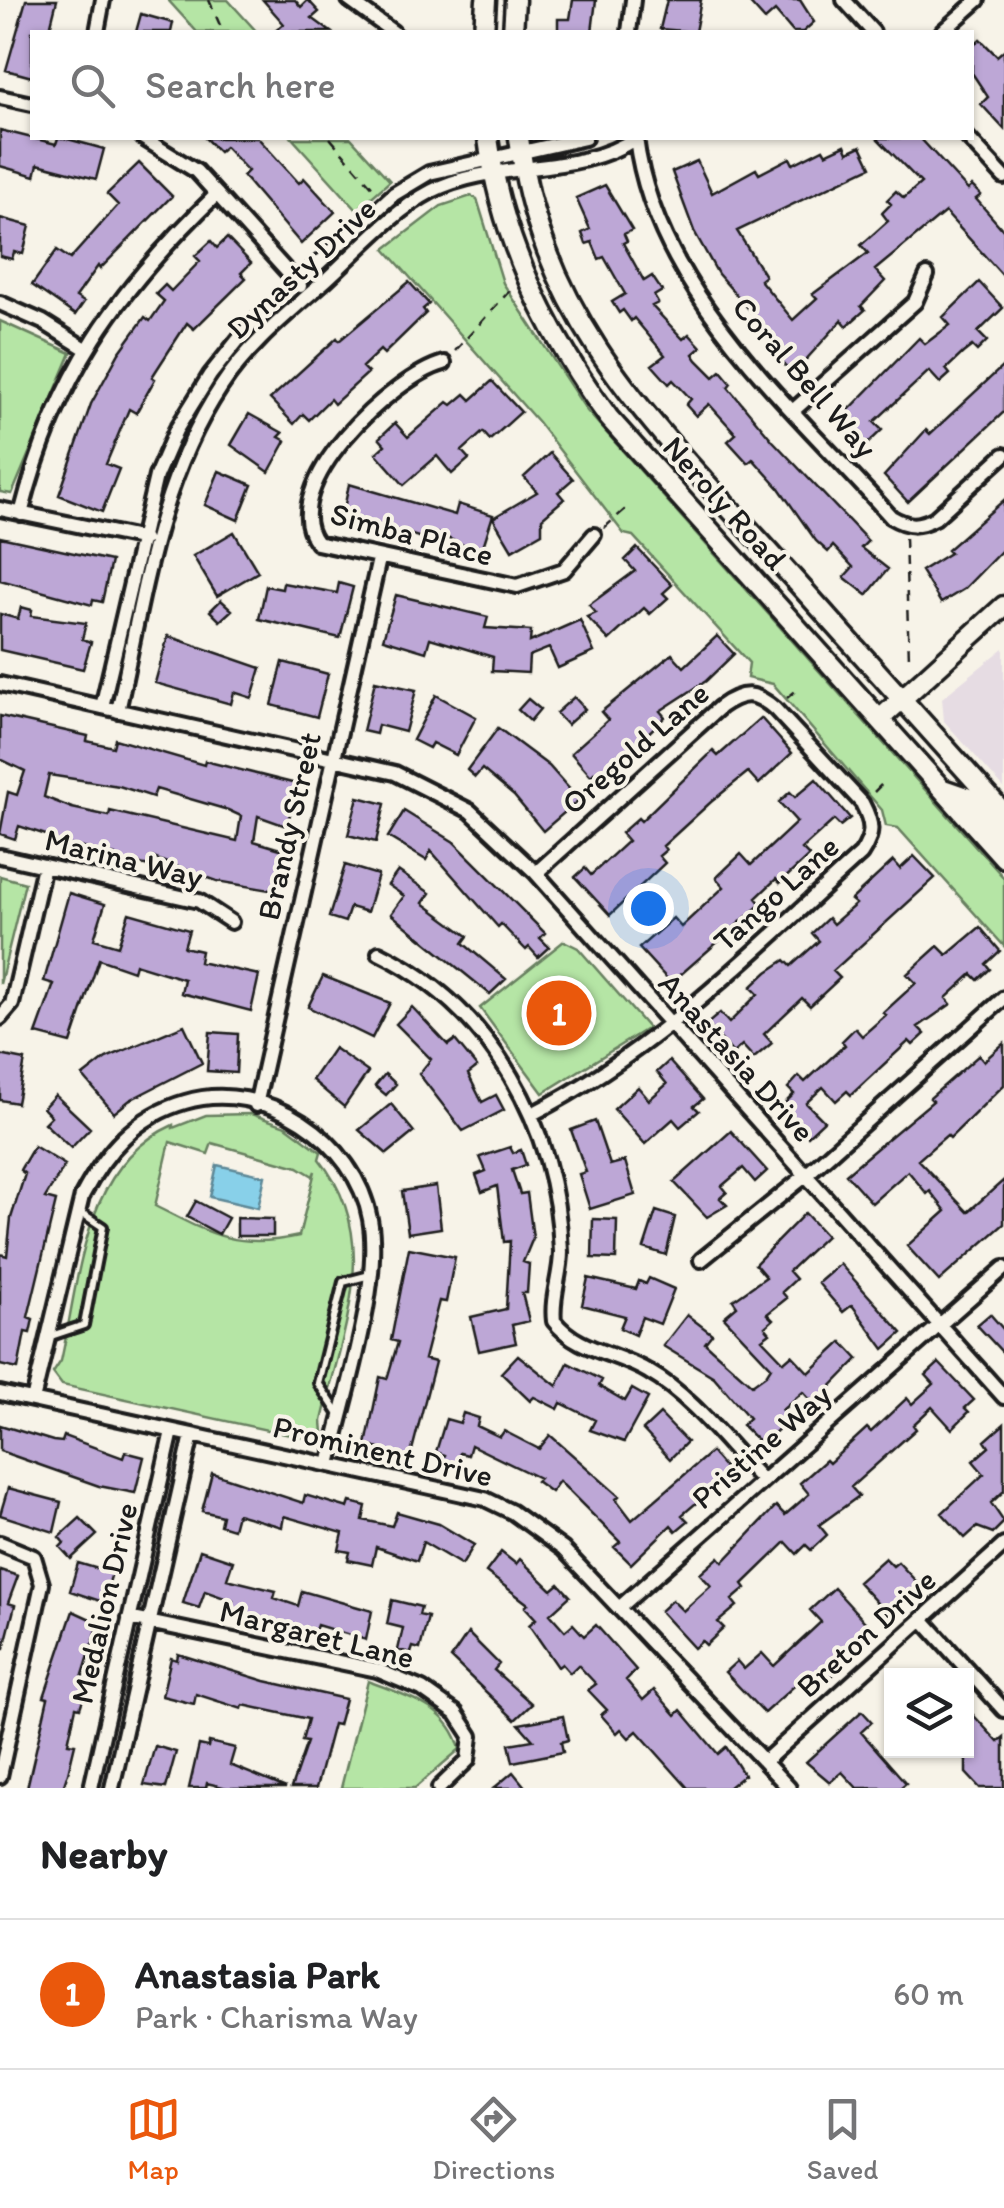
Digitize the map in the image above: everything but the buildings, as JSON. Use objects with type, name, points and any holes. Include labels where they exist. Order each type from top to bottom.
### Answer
[{"type":"street","points":[[97,30],[104,0]]},
{"type":"street","points":[[349,0],[390,30]]},
{"type":"street","points":[[484,30],[486,0]]},
{"type":"street","points":[[513,30],[515,0]]},
{"type":"street","points":[[630,30],[633,0]]},
{"type":"street","points":[[844,0],[871,30]]},
{"type":"street","points":[[944,30],[978,0]]},
{"type":"street","points":[[0,97],[30,104]]},
{"type":"street","points":[[147,140],[180,158],[308,296]]},
{"type":"street","name":"Dynasty Drive","points":[[521,153],[576,140]]},
{"type":"street","name":"Dynasty Drive","points":[[102,708],[156,476],[176,430],[234,345],[296,282],[394,194],[430,173],[492,156],[615,152],[633,140]]},
{"type":"street","name":"Coral Bell Way","points":[[636,140],[651,201],[692,285],[731,338],[892,517],[905,526],[921,526],[1004,455]]},
{"type":"street","points":[[970,140],[1004,177]]},
{"type":"street","name":"Neroly Road","points":[[521,153],[556,274],[609,370],[1004,814]]},
{"type":"street","name":"Dynasty Drive","points":[[118,711],[172,481],[222,385],[257,342],[403,210],[434,190],[470,178],[492,156]]},
{"type":"street","name":"Neroly Road","points":[[492,156],[528,281],[553,334],[609,418],[1004,858]]},
{"type":"street","points":[[22,514],[33,467],[86,350],[132,281],[217,194]]},
{"type":"street","points":[[795,409],[914,302],[928,275]]},
{"type":"street","points":[[0,303],[43,322],[86,350]]},
{"type":"street","name":"Simba Place","points":[[444,363],[417,372],[340,441],[307,509],[309,533],[317,543],[517,586],[564,570],[594,535]]},
{"type":"street","points":[[0,510],[156,542]]},
{"type":"street","name":"Brandy Street","points":[[256,1105],[379,559]]},
{"type":"street","points":[[880,719],[1004,606]]},
{"type":"street","name":"Anastasia Drive","points":[[0,684],[395,772],[470,811],[536,873],[1004,1398]]},
{"type":"street","name":"Oregold Lane","points":[[536,873],[732,698],[752,694],[775,709]]},
{"type":"street","name":"Tango Lane","points":[[532,1114],[584,1088],[672,1024],[861,854],[872,837],[871,820],[862,803],[775,709]]},
{"type":"street","points":[[942,789],[966,797],[1004,839]]},
{"type":"street","name":"Marina Way","points":[[0,856],[199,901],[231,922]]},
{"type":"street","points":[[0,1018],[12,1004],[44,866]]},
{"type":"street","points":[[378,953],[418,972],[450,996],[506,1064],[532,1114],[556,1203],[561,1256],[554,1320],[575,1341],[650,1372],[674,1390],[762,1480]]},
{"type":"street","points":[[700,1260],[805,1176],[1004,998]]},
{"type":"street","points":[[33,1400],[78,1210],[96,1169],[117,1143],[157,1114],[187,1101],[218,1098],[256,1105],[310,1126],[350,1170],[371,1221],[372,1274],[329,1465]]},
{"type":"street","name":"Pristine Way","points":[[619,1608],[1004,1268]]},
{"type":"street","name":"Prominent Drive","points":[[0,1393],[485,1499],[512,1512],[563,1549],[789,1788]]},
{"type":"street","name":"Medalion Drive","points":[[91,1788],[172,1431]]},
{"type":"street","name":"Medalion Drive","points":[[112,1788],[192,1435]]},
{"type":"street","points":[[0,1543],[34,1556],[42,1584],[0,1776]]},
{"type":"street","name":"Breton Drive","points":[[765,1761],[1004,1546]]},
{"type":"street","name":"Margaret Lane","points":[[129,1618],[377,1670],[422,1689],[456,1713],[471,1736],[468,1760],[439,1788]]},
{"type":"street","points":[[922,1620],[1004,1710]]},
{"type":"lane","points":[[48,1337],[84,1324],[104,1227],[78,1210]]},
{"type":"lane","points":[[340,1416],[318,1383],[343,1282],[372,1274]]},
{"type":"path","points":[[208,0],[222,30]]},
{"type":"path","points":[[332,140],[376,192]]},
{"type":"path","points":[[444,363],[482,325],[494,303],[528,281]]},
{"type":"path","points":[[594,535],[630,506]]},
{"type":"path","points":[[905,538],[909,660]]},
{"type":"path","points":[[775,709],[798,688]]},
{"type":"path","points":[[862,803],[884,782]]},
{"type":"shaded area","points":[[1004,648],[1004,788],[944,721],[942,698]]},
{"type":"green space","points":[[168,0],[228,0],[255,30],[195,30]]},
{"type":"green space","points":[[294,140],[353,140],[390,181],[357,210]]},
{"type":"green space","points":[[471,196],[477,199],[503,283],[587,411],[1004,878],[1004,946],[898,828],[886,826],[882,810],[773,684],[747,678],[749,663],[633,536],[624,534],[538,422],[385,249],[441,206]]},
{"type":"green space","points":[[0,321],[71,353],[12,494],[0,492]]},
{"type":"green space","points":[[0,876],[25,883],[0,984]]},
{"type":"green space","points":[[564,941],[578,948],[648,1028],[543,1093],[480,1008]]},
{"type":"green space","points":[[251,1114],[286,1126],[321,1152],[319,1159],[339,1190],[350,1221],[354,1254],[347,1319],[322,1421],[323,1433],[313,1440],[62,1385],[53,1373],[61,1361],[81,1260],[103,1195],[120,1167],[143,1143],[173,1125],[206,1115]],"holes":[[[170,1142],[208,1154],[212,1143],[298,1167],[313,1176],[315,1171],[299,1236],[258,1241],[224,1237],[155,1206]]]},
{"type":"green space","points":[[368,1681],[424,1704],[454,1734],[460,1749],[415,1788],[341,1788]]},
{"type":"water","points":[[217,1165],[265,1176],[258,1208],[210,1197]]},
{"type":"place","name":"Anastasia Park","points":[[559,1013]]}]
